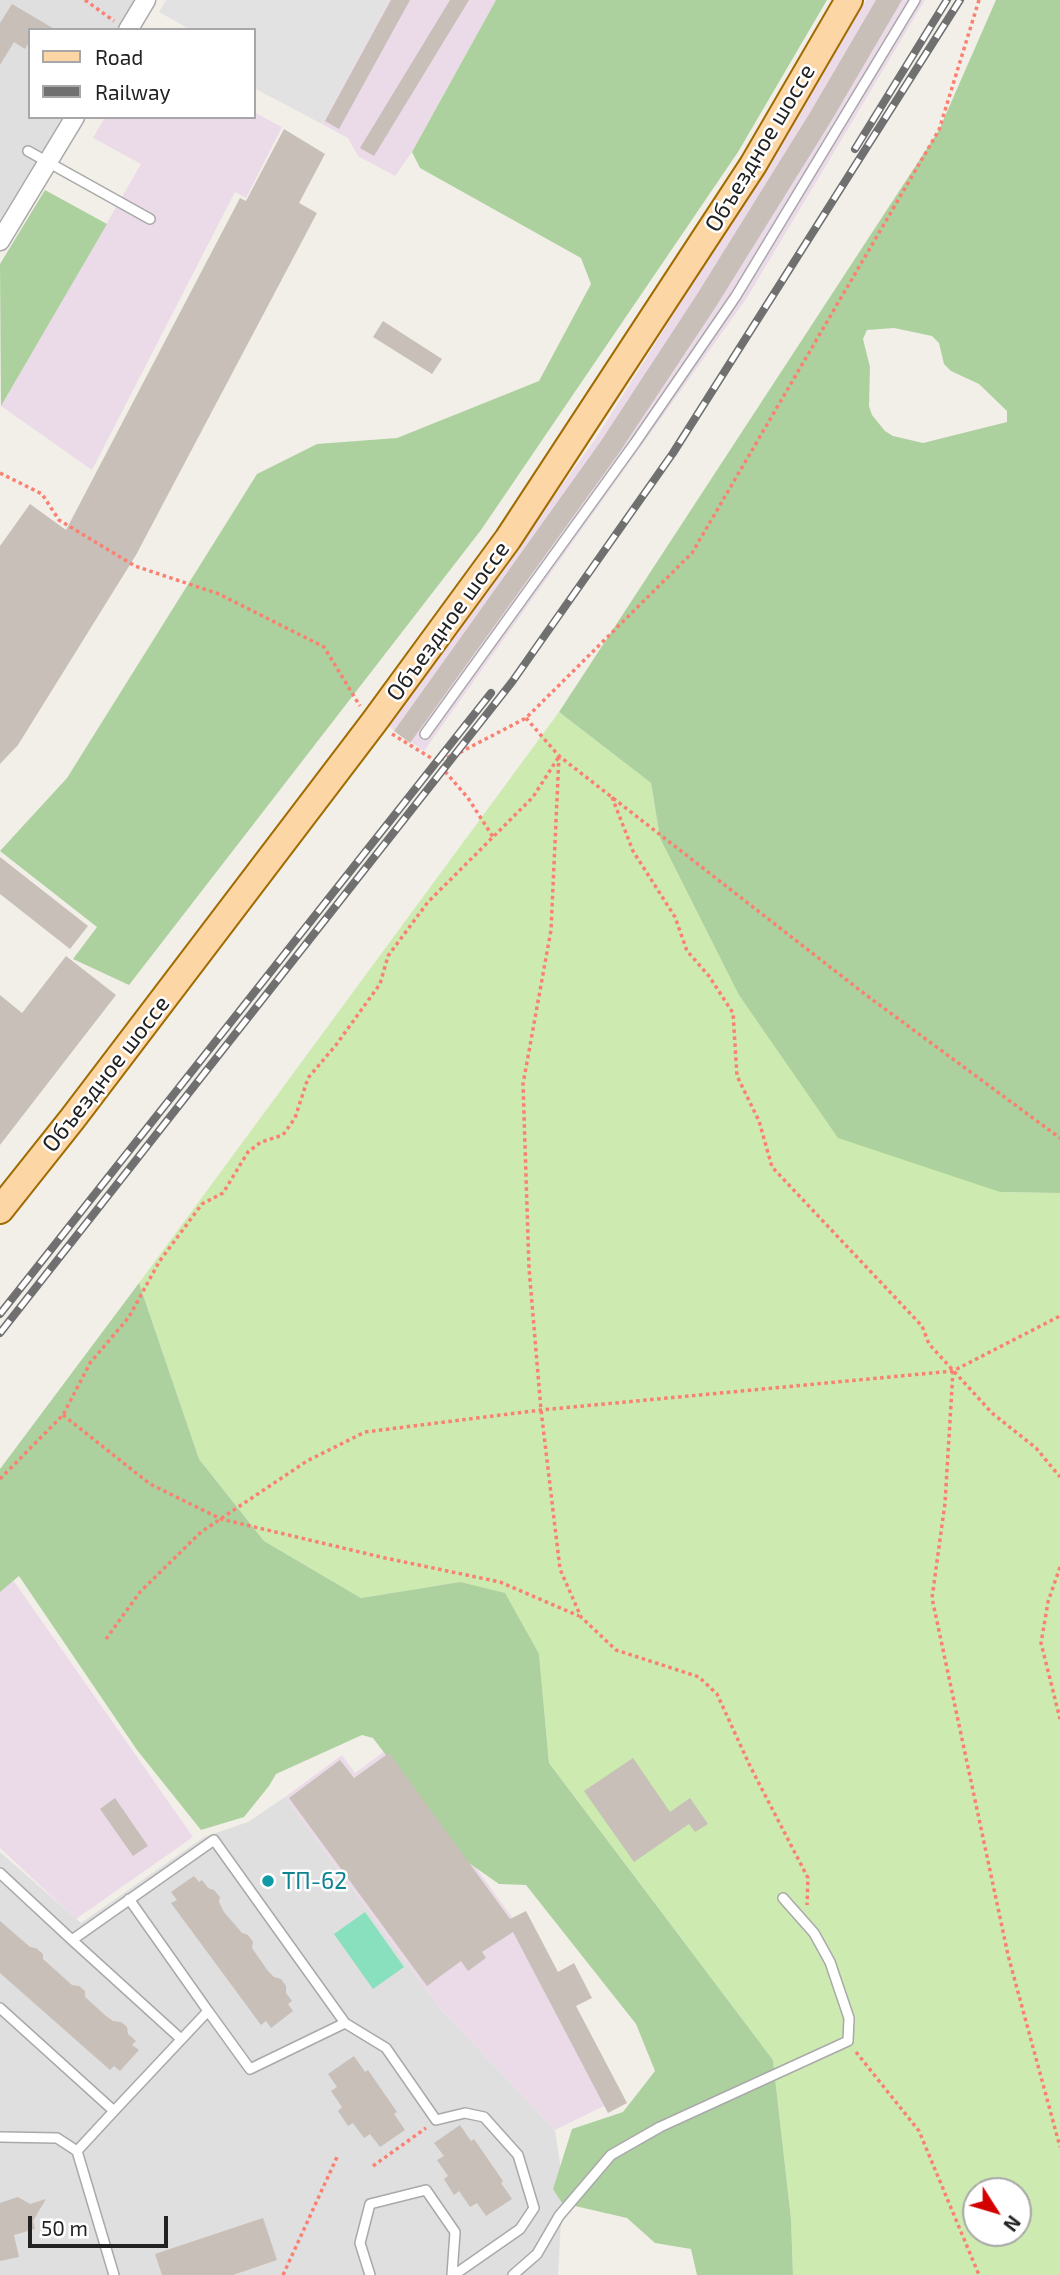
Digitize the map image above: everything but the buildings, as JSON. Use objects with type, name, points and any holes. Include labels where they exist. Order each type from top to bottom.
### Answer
[{"type":"main road","name":"Объездное шоссе","points":[[0,1210],[374,722],[508,539],[753,165],[849,0]]},
{"type":"street","points":[[121,25],[145,0]]},
{"type":"street","points":[[0,241],[74,119]]},
{"type":"lane","points":[[425,734],[635,443],[736,296],[915,0]]},
{"type":"lane","points":[[28,151],[150,219]]},
{"type":"lane","points":[[72,1940],[214,1840],[345,2023],[386,2048],[436,2120],[465,2113],[484,2118],[518,2155],[534,2208],[520,2229],[453,2275]]},
{"type":"lane","points":[[0,1873],[181,2039]]},
{"type":"lane","points":[[513,2275],[537,2254],[559,2216],[611,2155],[660,2127],[848,2041],[849,2018],[831,1962],[814,1933],[783,1898]]},
{"type":"lane","points":[[129,1899],[250,2069],[345,2023]]},
{"type":"lane","points":[[0,2008],[114,2111]]},
{"type":"lane","points":[[77,2151],[208,2011]]},
{"type":"lane","points":[[0,2137],[57,2138],[77,2151],[114,2275]]},
{"type":"lane","points":[[370,2275],[360,2243],[370,2204],[426,2190],[455,2232],[453,2275]]},
{"type":"path","points":[[85,0],[121,25]]},
{"type":"path","points":[[436,761],[455,755],[526,718],[692,553],[939,130],[979,0]]},
{"type":"path","points":[[0,473],[42,494],[60,520],[135,566],[219,594],[324,647],[361,708],[374,722],[436,761],[468,798],[493,837]]},
{"type":"path","points":[[526,718],[559,757],[866,995],[1060,1138]]},
{"type":"path","points":[[0,1479],[63,1415],[90,1363],[129,1317],[159,1262],[202,1204],[223,1193],[248,1152],[261,1142],[284,1135],[295,1118],[308,1078],[336,1045],[380,984],[388,956],[428,902],[533,797],[559,757]]},
{"type":"path","points":[[559,757],[551,930],[523,1084],[529,1268],[541,1410],[561,1569],[581,1617]]},
{"type":"path","points":[[612,797],[633,851],[675,917],[687,951],[709,976],[733,1013],[737,1076],[759,1121],[772,1167],[922,1326],[929,1344],[992,1413],[1036,1448],[1060,1477]]},
{"type":"path","points":[[106,1639],[140,1592],[201,1532],[307,1461],[365,1432],[541,1410],[953,1371],[1060,1316]]},
{"type":"path","points":[[953,1371],[945,1503],[932,1598],[1008,1955],[1060,2147]]},
{"type":"path","points":[[63,1415],[150,1483],[221,1519],[500,1583],[581,1617],[616,1650],[699,1677],[717,1694],[750,1766],[808,1878],[807,1907],[814,1933]]},
{"type":"path","points":[[1060,1567],[1048,1602],[1041,1643],[1060,1718]]},
{"type":"path","points":[[848,2041],[919,2131],[979,2275]]},
{"type":"path","points":[[373,2166],[436,2120]]},
{"type":"path","points":[[283,2275],[337,2157]]},
{"type":"shaded area","points":[[0,0],[135,0],[118,28],[28,28],[28,119],[62,119],[0,221]]},
{"type":"shaded area","points":[[166,0],[389,0],[322,124],[256,89],[256,28],[187,28],[159,12]]},
{"type":"shaded area","points":[[389,0],[496,0],[412,152],[395,176],[358,156],[348,138],[322,124]]},
{"type":"shaded area","points":[[866,0],[925,0],[746,299],[424,751],[388,726],[596,438],[804,106]]},
{"type":"shaded area","points":[[256,113],[282,127],[246,198],[235,192],[92,470],[1,406],[141,164],[93,138],[104,119],[256,119]]},
{"type":"shaded area","points":[[4,1567],[193,1837],[76,1919],[0,1848],[0,1571]]},
{"type":"shaded area","points":[[389,1748],[533,1946],[612,2102],[555,2130],[439,2007],[285,1797],[342,1755],[355,1773]]},
{"type":"shaded area","points":[[285,1797],[439,2007],[555,2130],[563,2184],[558,2275],[0,2275],[0,1852],[81,1923],[204,1837],[248,1822]]},
{"type":"green space","points":[[496,0],[827,0],[738,152],[481,530],[129,985],[73,959],[97,927],[0,851],[67,778],[257,474],[317,444],[397,438],[539,381],[591,284],[581,258],[420,168],[412,152]]},
{"type":"green space","points":[[996,0],[1060,0],[1060,1193],[1000,1192],[838,1138],[739,995],[660,838],[651,783],[559,712],[939,130]],"holes":[[[894,328],[932,336],[939,343],[944,364],[951,371],[979,384],[1007,411],[1007,422],[923,443],[893,436],[885,431],[872,415],[869,406],[870,367],[863,339],[867,330]]]},
{"type":"green space","points":[[45,190],[107,224],[1,406],[0,264]]},
{"type":"green space","points":[[559,712],[651,783],[660,838],[1000,1192],[1060,1193],[1060,2275],[793,2275],[791,2219],[773,2060],[549,1763],[539,1654],[460,1582],[361,1598],[264,1541],[199,1459],[139,1283]]},
{"type":"green space","points":[[139,1283],[199,1459],[264,1541],[361,1598],[460,1582],[505,1593],[539,1654],[549,1763],[773,2060],[791,2219],[793,2275],[697,2275],[691,2249],[655,2243],[627,2218],[562,2203],[553,2189],[572,2129],[623,2112],[655,2071],[636,2024],[526,1885],[499,1884],[466,1861],[373,1738],[362,1735],[276,1774],[244,1817],[201,1830],[137,1750],[19,1576],[0,1592],[0,1469]]},
{"type":"green space","points":[[365,1912],[404,1967],[373,1989],[334,1934]]},
{"type":"railway","points":[[855,149],[947,0]]},
{"type":"railway","points":[[0,1333],[512,682],[673,453],[960,0]]},
{"type":"railway","points":[[0,1314],[491,693]]},
{"type":"place","name":"ТП-62","points":[[268,1881]]}]
